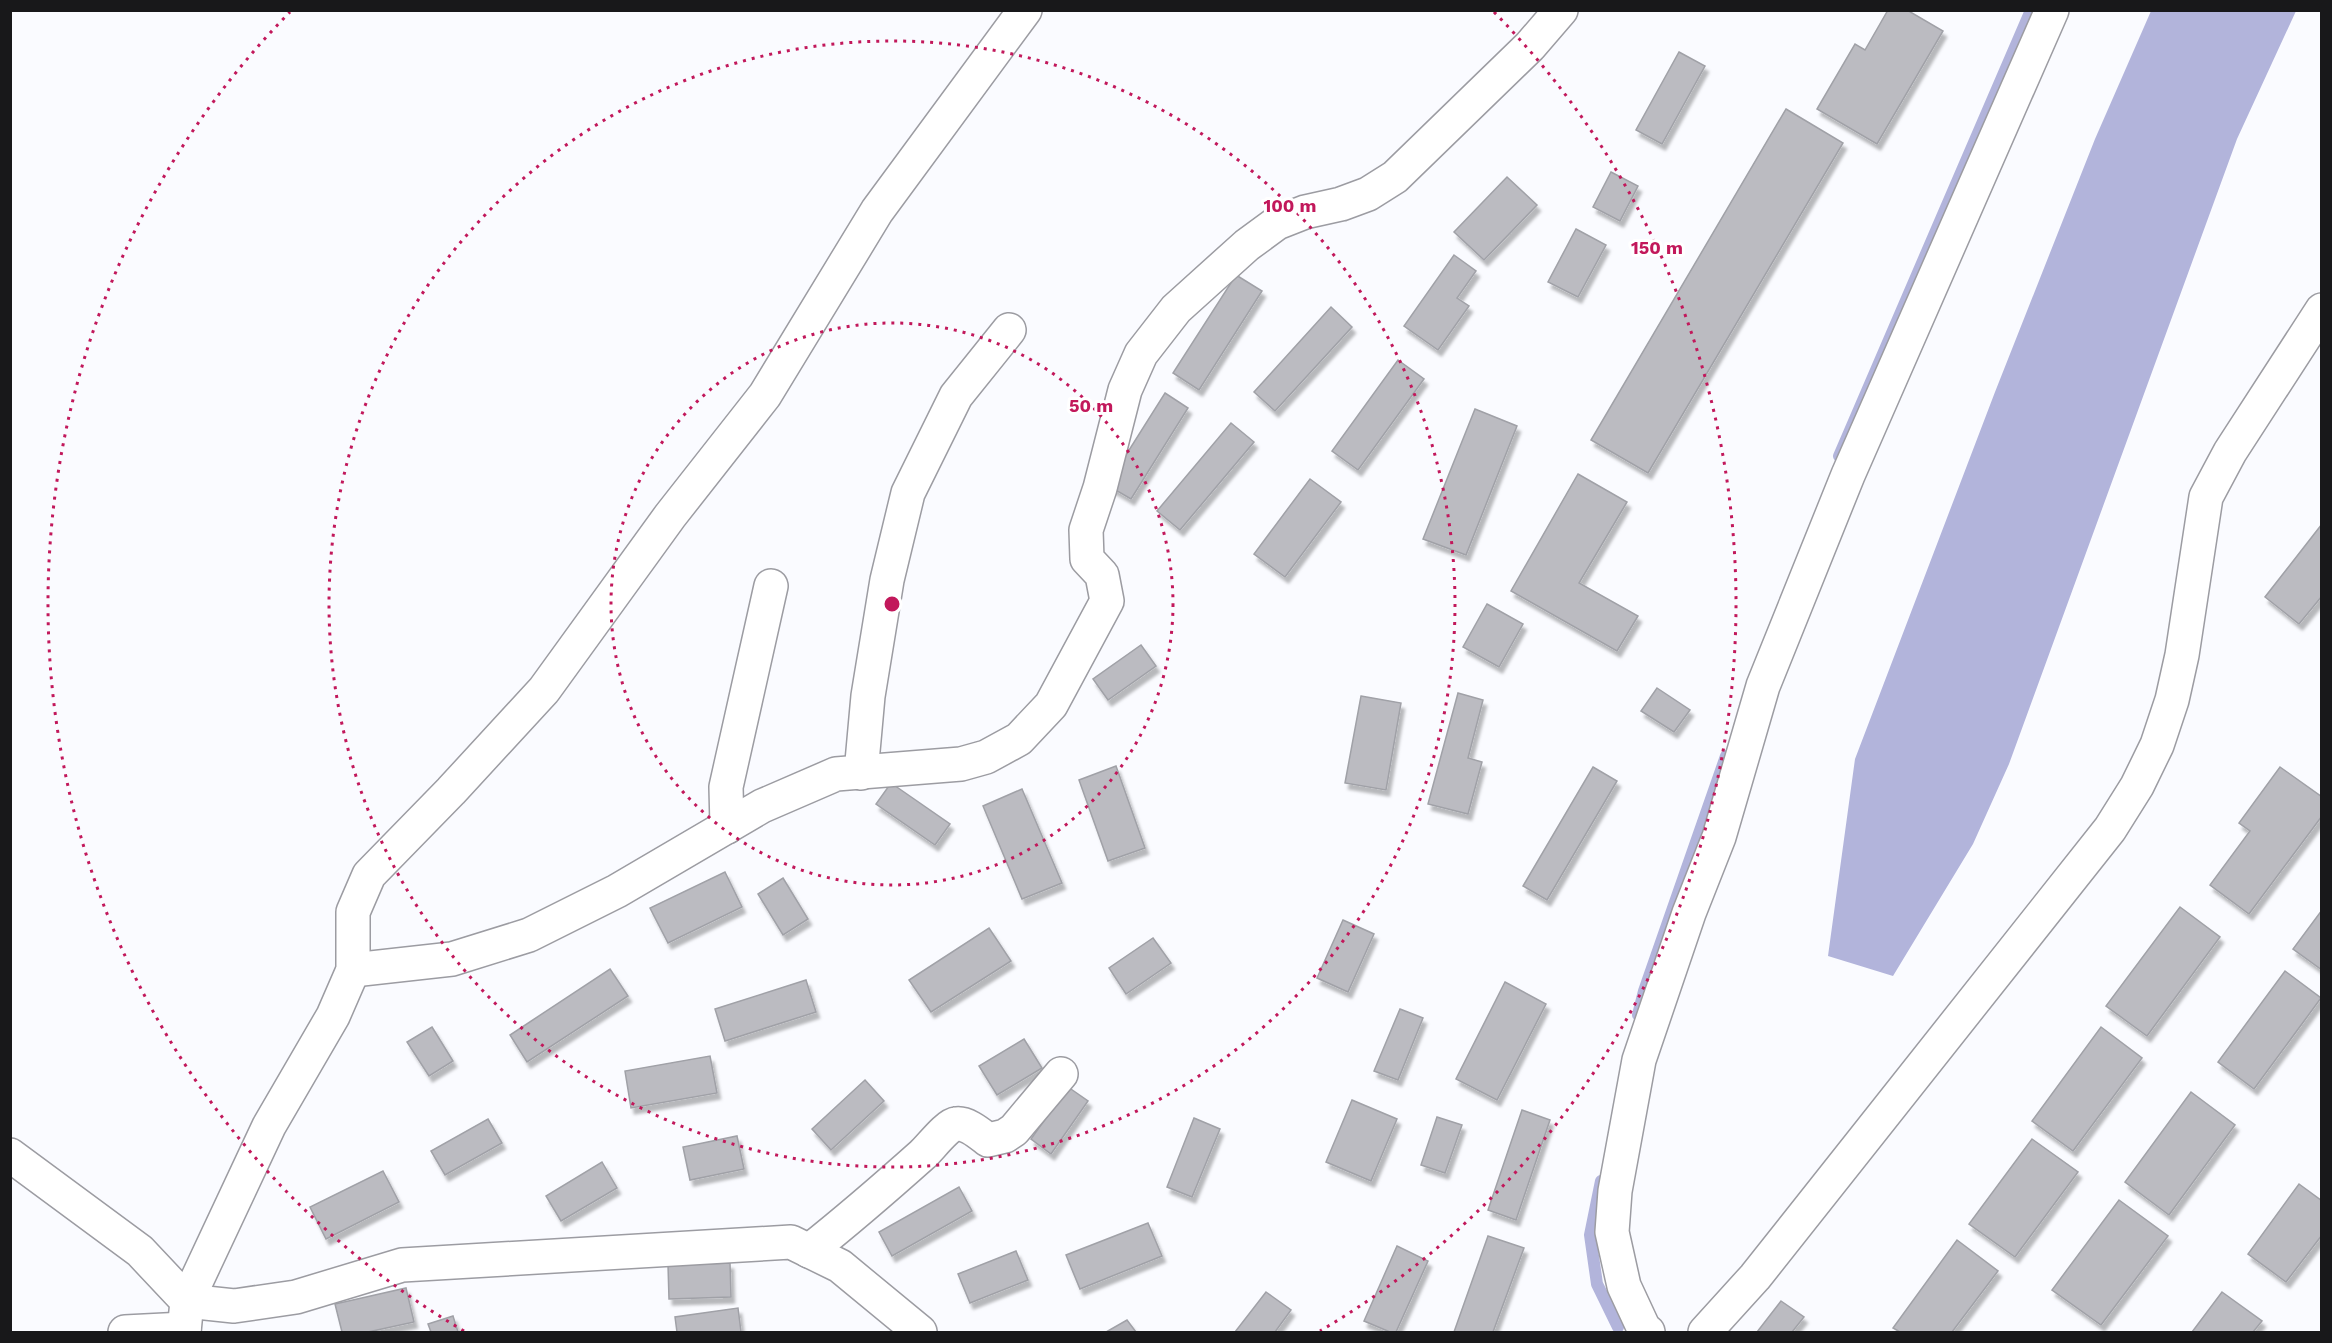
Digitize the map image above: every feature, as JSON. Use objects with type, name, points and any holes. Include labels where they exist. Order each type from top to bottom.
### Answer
[{"type":"street","points":[[185,1321],[269,1126],[333,1016],[353,970],[353,912],[369,875],[451,791],[544,690],[670,516],[765,395],[877,211],[1025,10]]},
{"type":"street","points":[[353,970],[452,959],[529,935],[617,891],[762,806],[836,774],[961,764],[978,759],[1019,739],[1051,705],[1107,601],[1102,575],[1087,559],[1086,530],[1100,488],[1125,390],[1141,354],[1176,309],[1247,245],[1277,223],[1305,212],[1341,204],[1368,194],[1395,177],[1530,46],[1561,10]]},
{"type":"street","points":[[1645,1331],[1624,1286],[1612,1232],[1615,1191],[1639,1060],[1689,914],[1719,837],[1763,686],[1848,475],[2052,10]]},
{"type":"street","points":[[1706,1332],[1755,1277],[2110,828],[2137,786],[2157,746],[2172,700],[2182,655],[2206,497],[2230,452],[2322,310]]},
{"type":"street","points":[[861,773],[868,696],[887,580],[908,493],[956,396],[1009,330]]},
{"type":"street","points":[[727,827],[726,787],[771,586]]},
{"type":"street","points":[[809,1251],[873,1199],[934,1144],[950,1126],[958,1123],[988,1140],[1005,1136],[1014,1130],[1061,1074]]},
{"type":"street","points":[[10,1155],[140,1251],[185,1321]]},
{"type":"street","points":[[125,1332],[185,1321],[234,1306],[296,1297],[402,1265],[791,1242],[840,1266],[921,1332]]},
{"type":"water","points":[[2151,11],[2296,11],[2237,139],[2009,764],[1973,844],[1893,976],[1828,956],[1855,759],[1995,392],[2095,139]]},
{"type":"building","points":[[1888,10],[1907,10],[1943,31],[1877,144],[1817,109],[1855,44],[1865,50]]},
{"type":"building","points":[[1679,52],[1705,66],[1662,144],[1636,130]]},
{"type":"building","points":[[1786,109],[1843,143],[1648,473],[1591,440]]},
{"type":"building","points":[[1611,172],[1638,186],[1620,221],[1593,207]]},
{"type":"building","points":[[1507,177],[1537,205],[1484,260],[1454,232]]},
{"type":"building","points":[[1576,229],[1606,245],[1578,297],[1548,282]]},
{"type":"building","points":[[1454,255],[1476,271],[1457,298],[1469,306],[1438,350],[1404,326]]},
{"type":"building","points":[[1236,275],[1262,291],[1199,390],[1173,373]]},
{"type":"building","points":[[1331,307],[1352,327],[1275,411],[1254,392]]},
{"type":"building","points":[[1398,360],[1424,379],[1358,470],[1332,451]]},
{"type":"building","points":[[1165,393],[1188,408],[1131,499],[1107,485]]},
{"type":"building","points":[[1475,409],[1517,426],[1466,555],[1423,539]]},
{"type":"building","points":[[1231,423],[1254,442],[1180,530],[1157,511]]},
{"type":"building","points":[[1578,474],[1627,502],[1579,583],[1638,616],[1617,651],[1511,591]]},
{"type":"building","points":[[1310,479],[1341,502],[1285,577],[1254,554]]},
{"type":"building","points":[[2322,524],[2322,596],[2299,624],[2265,597]]},
{"type":"building","points":[[1487,604],[1523,624],[1499,667],[1463,647]]},
{"type":"building","points":[[1141,645],[1156,666],[1108,700],[1093,679]]},
{"type":"building","points":[[1657,688],[1690,710],[1674,732],[1641,711]]},
{"type":"building","points":[[1458,693],[1483,700],[1468,758],[1482,762],[1468,814],[1428,804]]},
{"type":"building","points":[[1361,696],[1401,703],[1386,790],[1345,783]]},
{"type":"building","points":[[1116,766],[1145,848],[1108,861],[1079,780]]},
{"type":"building","points":[[1593,767],[1617,781],[1547,900],[1523,886]]},
{"type":"building","points":[[2280,767],[2322,797],[2322,816],[2249,914],[2210,885],[2250,831],[2239,823]]},
{"type":"building","points":[[891,783],[950,824],[935,845],[876,804]]},
{"type":"building","points":[[1022,789],[1062,883],[1022,899],[983,806]]},
{"type":"building","points":[[725,872],[742,907],[668,943],[650,908]]},
{"type":"building","points":[[783,878],[808,919],[783,935],[758,894]]},
{"type":"building","points":[[2180,907],[2220,937],[2147,1036],[2106,1006]]},
{"type":"building","points":[[2322,910],[2322,970],[2293,949]]},
{"type":"building","points":[[1343,920],[1374,934],[1348,992],[1317,978]]},
{"type":"building","points":[[989,928],[1011,961],[931,1012],[909,980]]},
{"type":"building","points":[[1153,938],[1171,963],[1126,994],[1109,968]]},
{"type":"building","points":[[610,969],[628,996],[527,1062],[510,1035]]},
{"type":"building","points":[[2285,971],[2321,998],[2254,1089],[2218,1062]]},
{"type":"building","points":[[806,980],[816,1012],[725,1041],[715,1009]]},
{"type":"building","points":[[1505,982],[1546,1004],[1497,1100],[1456,1079]]},
{"type":"building","points":[[1400,1009],[1423,1018],[1398,1080],[1374,1071]]},
{"type":"building","points":[[432,1027],[453,1061],[429,1076],[407,1042]]},
{"type":"building","points":[[2101,1027],[2142,1058],[2073,1151],[2032,1121]]},
{"type":"building","points":[[1024,1039],[1042,1068],[997,1095],[979,1066]]},
{"type":"building","points":[[710,1056],[717,1093],[631,1108],[625,1071]]},
{"type":"building","points":[[865,1080],[884,1101],[831,1150],[812,1129]]},
{"type":"building","points":[[1068,1087],[1088,1101],[1051,1154],[1031,1139]]},
{"type":"building","points":[[2191,1092],[2235,1125],[2169,1215],[2125,1182]]},
{"type":"building","points":[[1352,1100],[1397,1119],[1371,1181],[1326,1162]]},
{"type":"building","points":[[1522,1110],[1550,1120],[1516,1220],[1488,1210]]},
{"type":"building","points":[[1437,1117],[1462,1125],[1445,1173],[1421,1165]]},
{"type":"building","points":[[1194,1118],[1220,1129],[1192,1197],[1167,1187]]},
{"type":"building","points":[[488,1119],[502,1143],[445,1175],[431,1151]]},
{"type":"building","points":[[737,1136],[744,1169],[690,1180],[683,1147]]},
{"type":"building","points":[[2032,1139],[2078,1172],[2015,1257],[1969,1224]]},
{"type":"building","points":[[602,1162],[617,1188],[561,1221],[546,1196]]},
{"type":"building","points":[[383,1171],[399,1202],[326,1239],[310,1207]]},
{"type":"building","points":[[2299,1184],[2322,1201],[2322,1235],[2286,1282],[2248,1254]]},
{"type":"building","points":[[959,1187],[972,1211],[892,1256],[879,1232]]},
{"type":"building","points":[[2119,1200],[2168,1236],[2101,1325],[2052,1290]]},
{"type":"building","points":[[1148,1223],[1162,1256],[1080,1289],[1066,1255]]},
{"type":"building","points":[[1488,1236],[1524,1248],[1493,1332],[1454,1332]]},
{"type":"building","points":[[1957,1240],[1998,1271],[1952,1332],[1900,1332],[1893,1328]]},
{"type":"building","points":[[1397,1246],[1428,1261],[1396,1332],[1390,1332],[1364,1321]]},
{"type":"building","points":[[1016,1251],[1028,1280],[970,1303],[958,1274]]},
{"type":"building","points":[[730,1263],[731,1297],[669,1299],[668,1265]]},
{"type":"building","points":[[406,1288],[414,1322],[368,1332],[342,1332],[335,1304]]},
{"type":"building","points":[[1266,1292],[1291,1310],[1275,1332],[1235,1332]]},
{"type":"building","points":[[2222,1292],[2262,1321],[2253,1332],[2192,1332]]},
{"type":"building","points":[[1781,1301],[1804,1317],[1792,1332],[1757,1332]]},
{"type":"building","points":[[738,1308],[741,1332],[677,1332],[675,1317]]},
{"type":"building","points":[[453,1316],[458,1332],[431,1332],[428,1324]]},
{"type":"building","points":[[1127,1320],[1136,1332],[1106,1332]]},
{"type":"waterway","points":[[1839,456],[2031,10]]},
{"type":"waterway","points":[[1638,1015],[1644,991],[1726,756]]},
{"type":"waterway","points":[[1601,1181],[1590,1235],[1597,1284],[1618,1327]]}]
